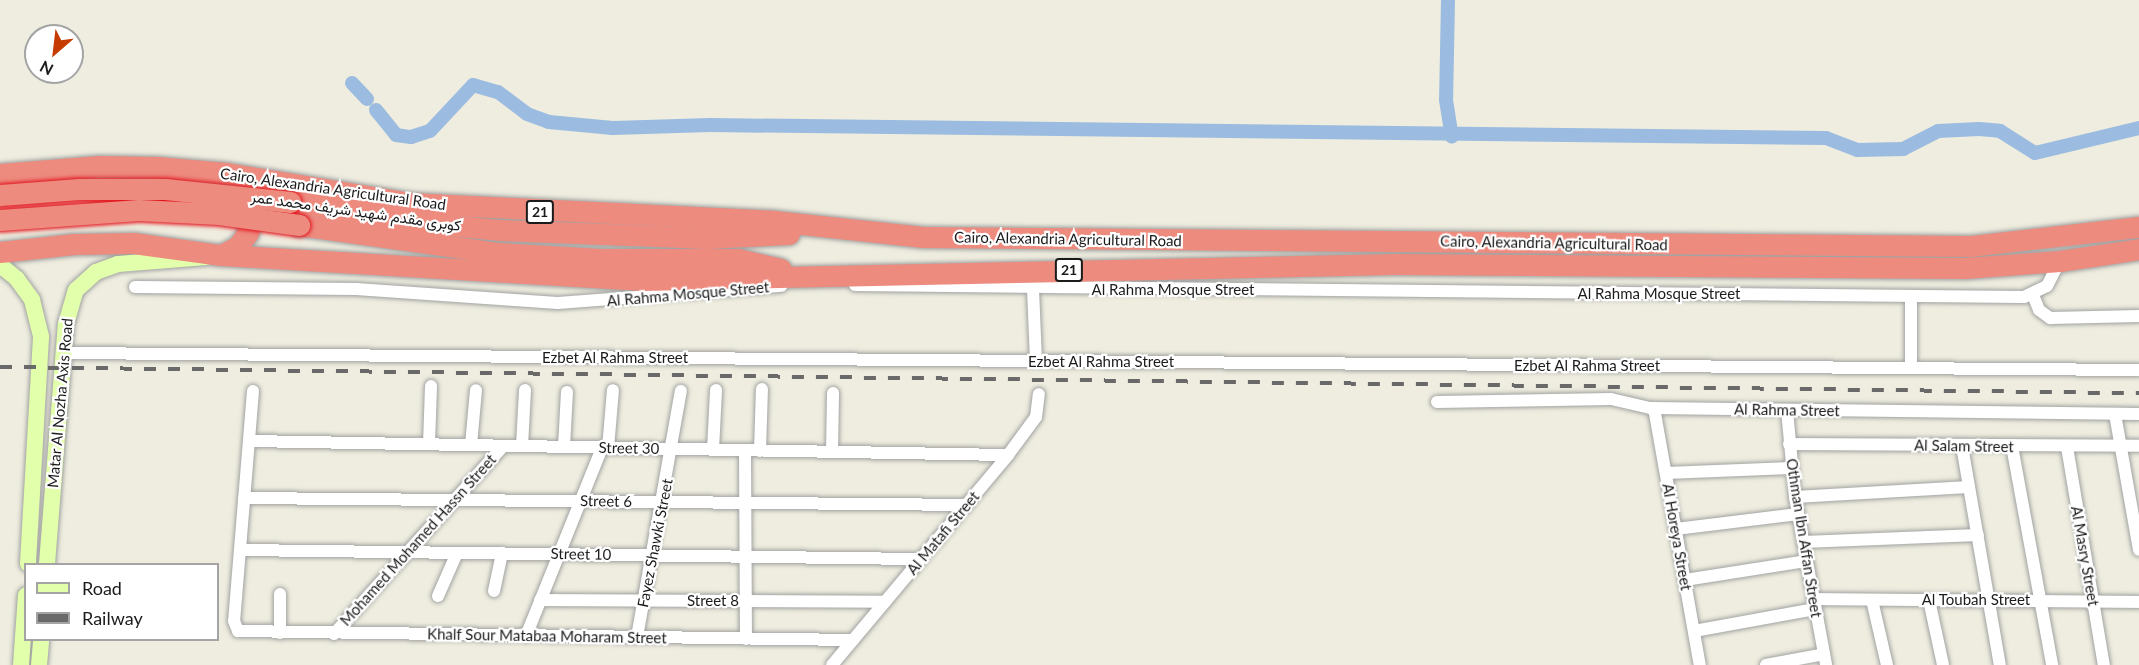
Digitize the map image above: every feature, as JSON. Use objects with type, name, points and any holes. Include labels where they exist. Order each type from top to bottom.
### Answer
[{"type":"highway","name":"Cairo, Alexandria Agricultural Road","points":[[0,174],[99,166],[227,173],[410,203],[514,211],[774,221],[922,237],[1150,241],[1926,246],[2028,242],[2139,227]]},
{"type":"highway","points":[[221,255],[243,240],[253,216],[247,190],[227,173]]},
{"type":"highway","name":"كوبرى مقدم شهيد شريف محمد عمر","points":[[0,195],[144,188],[290,202],[415,222],[499,230],[706,238],[855,231]]},
{"type":"highway","name":"كوبرى مقدم شهيد شريف محمد عمر","points":[[0,220],[139,210],[219,214],[499,253],[601,259],[738,259],[797,275]]},
{"type":"highway","name":"Cairo, Alexandria Agricultural Road","points":[[0,252],[104,243],[163,245],[221,255],[643,280],[1393,264],[1965,268],[2060,261],[2139,249]]},
{"type":"main road","name":"Matar Al Nozha Axis Road","points":[[47,563],[64,353],[71,301],[76,290],[96,272],[129,262],[221,255]]},
{"type":"main road","name":"Matar Al Nozha Axis Road","points":[[0,265],[17,279],[32,300],[41,337],[28,563]]},
{"type":"main road","points":[[20,665],[24,618]]},
{"type":"main road","points":[[39,665],[41,641]]},
{"type":"street","points":[[2060,261],[2052,280],[2033,295],[2039,310],[2050,318],[2139,316]]},
{"type":"street","name":"Al Rahma Mosque Street","points":[[135,287],[356,289],[558,303],[679,297],[796,284],[1032,289],[2033,295]]},
{"type":"street","points":[[1032,289],[1036,361]]},
{"type":"street","points":[[1911,296],[1911,368]]},
{"type":"street","name":"Ezbet Al Rahma Street","points":[[64,353],[2139,370]]},
{"type":"street","points":[[429,444],[431,386]]},
{"type":"street","points":[[760,451],[762,389]]},
{"type":"street","points":[[471,445],[476,390]]},
{"type":"street","points":[[522,446],[525,390]]},
{"type":"street","points":[[526,636],[605,448],[613,390]]},
{"type":"street","points":[[713,450],[716,390]]},
{"type":"street","points":[[240,550],[253,391]]},
{"type":"street","name":"Fayez Shawki Street","points":[[637,638],[681,391]]},
{"type":"street","points":[[564,447],[567,392]]},
{"type":"street","points":[[832,452],[833,393]]},
{"type":"street","name":"Al Matafi Street","points":[[832,665],[1008,455],[1036,417],[1039,394]]},
{"type":"street","name":"Al Rahma Street","points":[[1437,402],[1617,399],[1654,408],[2139,414]]},
{"type":"street","name":"Al Horeya Street","points":[[1654,408],[1700,665]]},
{"type":"street","name":"Othman Ibn Affan Street","points":[[1787,410],[1795,497],[1825,660]]},
{"type":"street","points":[[2115,414],[2139,550]]},
{"type":"street","name":"Street 30","points":[[249,441],[1008,455]]},
{"type":"street","name":"Al Salam Street","points":[[1789,444],[2139,446]]},
{"type":"street","name":"Mohamed Mohamed Hassn Street","points":[[334,634],[503,446]]},
{"type":"street","points":[[1962,446],[2000,665]]},
{"type":"street","points":[[2012,446],[2052,665]]},
{"type":"street","name":"Al Masry Street","points":[[2067,447],[2104,665]]},
{"type":"street","points":[[746,450],[746,639]]},
{"type":"street","points":[[1665,473],[1791,468]]},
{"type":"street","points":[[1795,497],[1969,487]]},
{"type":"street","name":"Street 6","points":[[244,498],[967,504]]},
{"type":"street","points":[[1676,529],[1798,514]]},
{"type":"street","points":[[1803,542],[1977,536]]},
{"type":"street","name":"Street 10","points":[[240,550],[921,559]]},
{"type":"street","name":"Khalf Sour Matabaa Moharam Street","points":[[240,550],[234,625],[242,632],[853,640]]},
{"type":"street","points":[[438,596],[457,553]]},
{"type":"street","points":[[494,591],[502,553]]},
{"type":"street","points":[[1685,580],[1806,561]]},
{"type":"street","points":[[279,633],[280,594]]},
{"type":"street","name":"Street 8","points":[[540,600],[885,602]]},
{"type":"street","points":[[1872,600],[1887,665]]},
{"type":"street","name":"Al Toubah Street","points":[[1694,631],[1814,604],[1872,600],[2139,602]]},
{"type":"street","points":[[1929,600],[1943,665]]},
{"type":"street","points":[[1769,665],[1825,660]]},
{"type":"waterway","points":[[1448,0],[1446,100],[1452,137]]},
{"type":"waterway","points":[[352,83],[367,99]]},
{"type":"waterway","points":[[376,110],[396,135],[411,137],[430,131],[473,85],[498,92],[527,114],[549,122],[613,128],[710,125],[1826,138],[1857,150],[1903,149],[1938,131],[1979,129],[2000,131],[2035,153],[2139,128]]},
{"type":"railway","points":[[0,367],[2139,393]]}]
